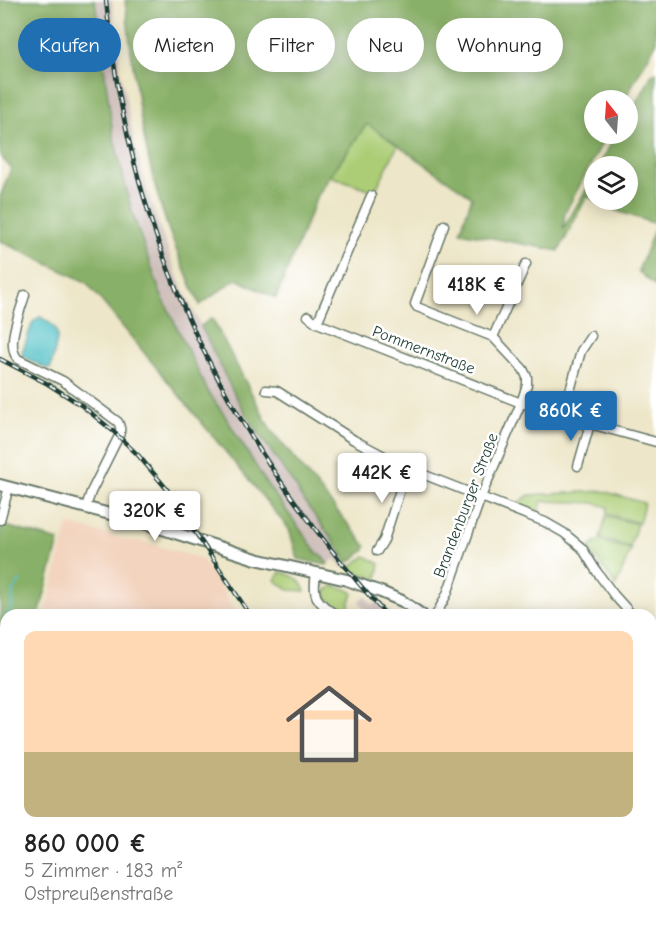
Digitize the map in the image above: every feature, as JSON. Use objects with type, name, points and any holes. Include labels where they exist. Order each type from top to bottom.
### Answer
[{"type":"street","points":[[317,323],[371,196]]},
{"type":"street","name":"Brandenburger Straße","points":[[439,609],[447,594],[481,497],[527,385],[523,369],[493,337],[417,307],[415,304],[444,225]]},
{"type":"street","points":[[493,337],[526,264]]},
{"type":"street","points":[[25,295],[12,340],[13,355],[63,381],[118,422],[121,429],[86,507]]},
{"type":"street","name":"Pommernstraße","points":[[308,316],[317,323],[521,403],[656,442]]},
{"type":"street","points":[[563,416],[582,351],[591,336]]},
{"type":"street","points":[[266,390],[277,392],[354,440],[407,468],[545,522],[564,533],[582,548],[614,595],[627,609]]},
{"type":"street","points":[[578,466],[590,424]]},
{"type":"street","points":[[377,551],[384,540],[407,468]]},
{"type":"street","points":[[0,520],[4,486],[86,507],[256,559],[347,579],[402,601],[413,609]]},
{"type":"street","points":[[316,573],[317,600],[327,609]]},
{"type":"shaded area","points":[[95,0],[112,0],[114,18],[97,18]]},
{"type":"shaded area","points":[[105,72],[121,72],[135,145],[154,211],[178,278],[213,352],[250,421],[300,496],[343,554],[342,556],[348,563],[342,568],[335,559],[328,564],[320,554],[318,555],[267,484],[208,392],[160,292],[132,212],[113,134]]},
{"type":"shaded area","points":[[68,524],[128,540],[145,542],[202,559],[234,609],[47,609]]},
{"type":"shaded area","points":[[365,596],[373,605],[379,600],[387,609],[364,609],[359,601]]},
{"type":"green space","points":[[0,0],[95,0],[97,18],[18,18],[18,72],[105,72],[113,134],[132,212],[160,292],[208,392],[267,484],[318,554],[328,564],[298,559],[289,529],[86,282],[0,241],[0,197],[11,168],[0,156]]},
{"type":"green space","points":[[125,0],[656,0],[656,43],[630,90],[584,90],[584,144],[602,144],[595,156],[584,156],[584,177],[565,213],[563,229],[584,193],[584,202],[559,251],[460,232],[472,197],[367,124],[317,197],[276,298],[236,279],[200,305],[164,216],[147,153],[138,102],[134,72],[235,72],[235,18],[133,18],[133,66]]},
{"type":"green space","points":[[656,72],[656,224],[615,210],[638,210],[638,156],[604,156],[611,144],[638,144],[638,99],[652,74]]},
{"type":"green space","points":[[367,123],[398,145],[375,191],[330,176]]},
{"type":"green space","points":[[656,225],[656,287],[638,271]]},
{"type":"green space","points":[[212,318],[271,430],[366,546],[365,550],[348,563],[250,421],[230,386],[201,326]]},
{"type":"green space","points":[[603,491],[644,503],[639,523],[607,514],[608,507],[594,503],[542,501],[539,512],[517,504],[529,495]]},
{"type":"green space","points":[[606,516],[637,524],[630,547],[600,539]]},
{"type":"green space","points":[[2,525],[59,541],[41,609],[0,609],[0,533]]},
{"type":"green space","points":[[598,541],[631,549],[616,586],[589,548]]},
{"type":"green space","points":[[365,556],[380,564],[377,579],[355,572],[351,567]]},
{"type":"green space","points":[[280,572],[295,578],[305,591],[289,590],[275,580]]},
{"type":"green space","points":[[333,586],[349,590],[353,594],[349,609],[340,609],[333,604],[327,597],[328,589]]},
{"type":"water","points":[[40,317],[54,326],[57,333],[50,369],[23,356],[22,352],[33,322]]},
{"type":"waterway","points":[[11,609],[13,592],[20,581]]},
{"type":"railway","points":[[106,0],[122,111],[135,165],[150,218],[190,322],[242,421],[274,472],[328,545],[381,609]]},
{"type":"railway","points":[[0,359],[48,384],[81,405],[138,455],[166,488],[246,609]]}]
